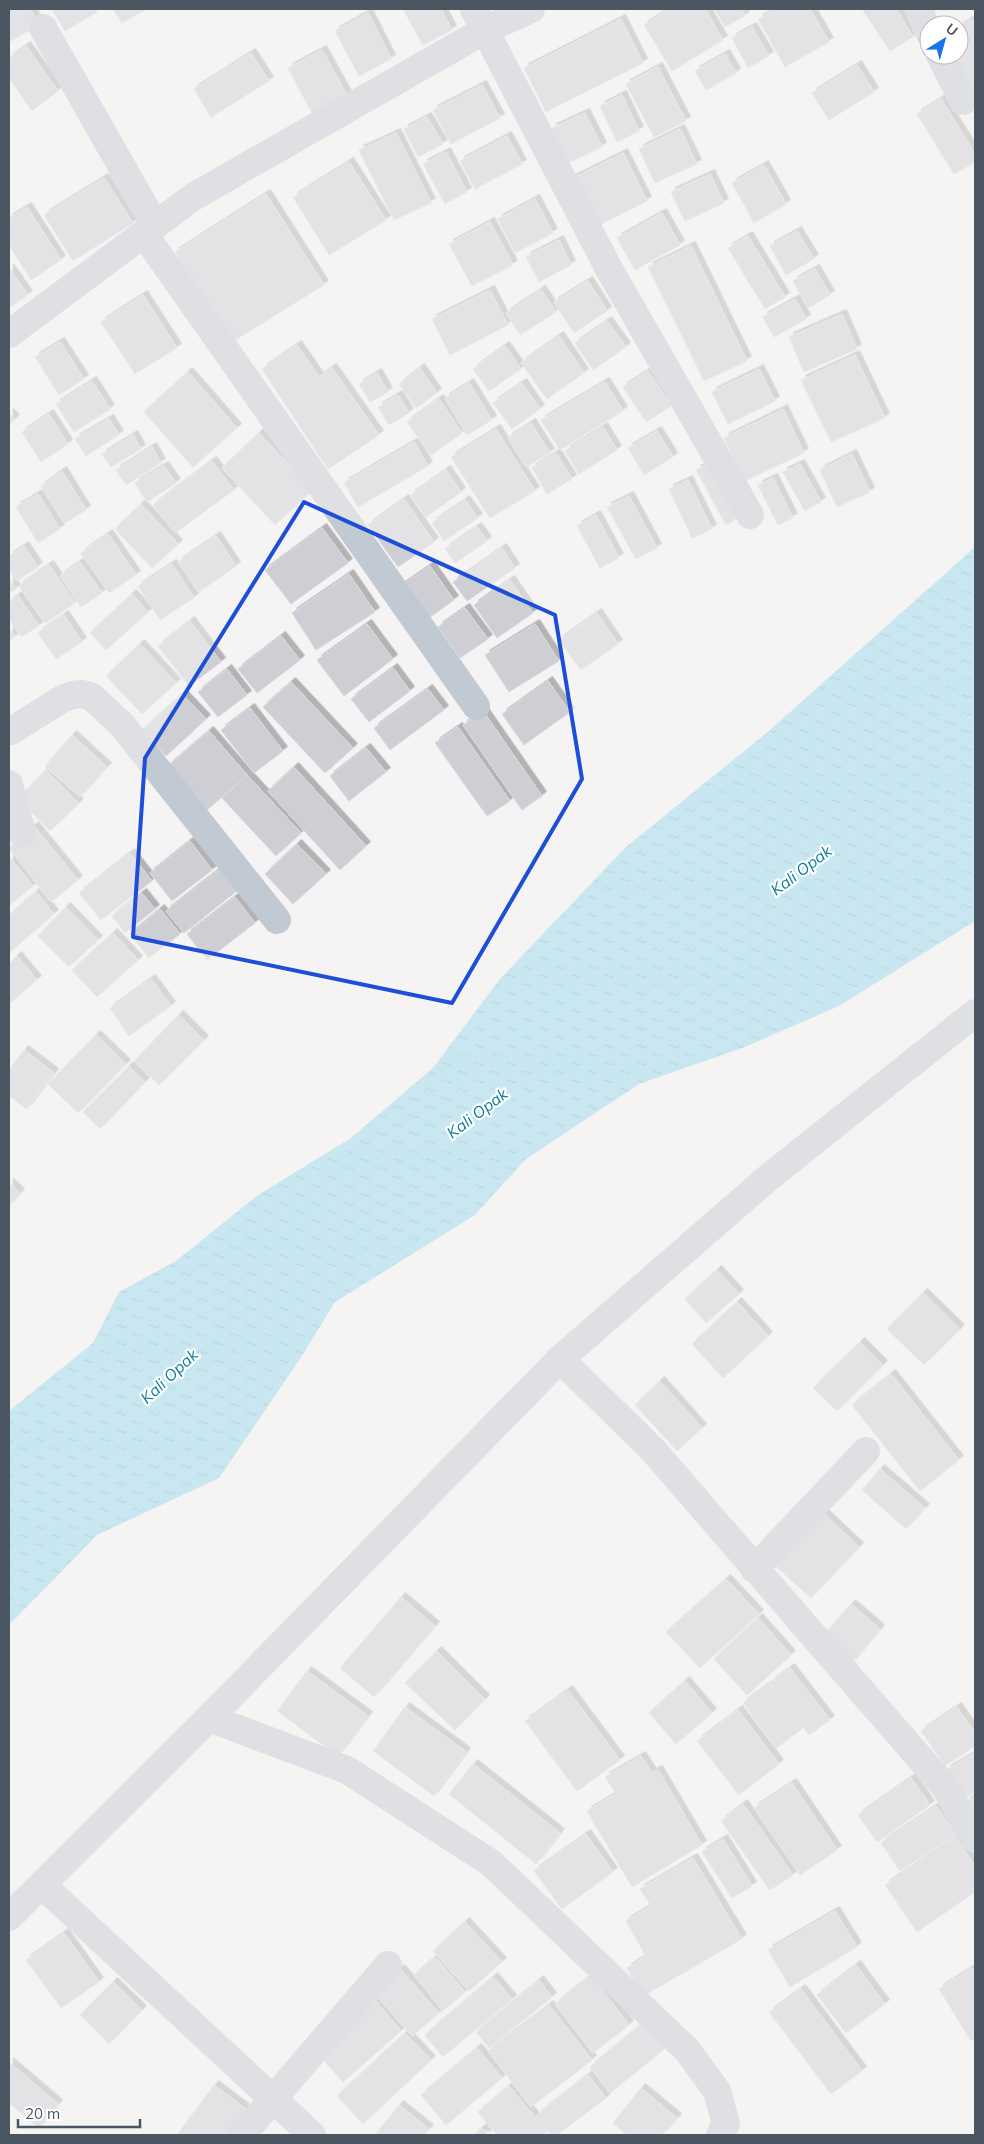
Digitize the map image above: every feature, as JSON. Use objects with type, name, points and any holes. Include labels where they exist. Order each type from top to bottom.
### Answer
[{"type":"street","points":[[9,334],[193,197],[480,19],[531,9]]},
{"type":"street","points":[[480,19],[609,270],[750,514]]},
{"type":"street","points":[[42,28],[150,229],[476,706]]},
{"type":"street","points":[[945,65],[963,101]]},
{"type":"street","points":[[10,735],[62,699],[82,694],[92,697],[122,726],[277,920]]},
{"type":"street","points":[[9,784],[22,833]]},
{"type":"street","points":[[9,1917],[209,1718],[560,1358],[769,1177],[975,1013]]},
{"type":"street","points":[[560,1358],[653,1450],[754,1569],[945,1787],[975,1839]]},
{"type":"street","points":[[754,1569],[866,1451]]},
{"type":"street","points":[[209,1718],[347,1770],[491,1864],[687,2050],[717,2091],[726,2124],[720,2135]]},
{"type":"street","points":[[42,1884],[312,2135]]},
{"type":"street","points":[[242,2135],[388,1965]]},
{"type":"highlighted area","points":[[304,502],[555,615],[582,779],[452,1003],[133,937],[145,758]]},
{"type":"water","name":"Kali Opak","points":[[975,547],[975,921],[839,1006],[745,1047],[639,1084],[526,1159],[475,1215],[335,1302],[300,1359],[219,1478],[97,1535],[9,1625],[9,1411],[93,1343],[119,1292],[176,1261],[258,1195],[351,1138],[433,1068],[500,979],[626,847],[770,730]]},
{"type":"building","points":[[9,9],[30,9],[39,25],[9,42]]},
{"type":"building","points":[[52,9],[95,9],[97,12],[65,31]]},
{"type":"building","points":[[113,9],[146,9],[122,23]]},
{"type":"building","points":[[403,9],[441,9],[452,30],[423,45]]},
{"type":"building","points":[[670,9],[705,9],[723,40],[672,71],[644,25]]},
{"type":"building","points":[[715,9],[741,9],[745,16],[725,27]]},
{"type":"building","points":[[776,9],[810,9],[829,42],[785,67],[758,19]]},
{"type":"building","points":[[862,9],[896,9],[913,37],[890,51]]},
{"type":"building","points":[[368,13],[391,59],[359,76],[335,31]]},
{"type":"building","points":[[621,19],[643,63],[546,112],[524,68]]},
{"type":"building","points":[[972,19],[975,24],[975,100],[954,65],[969,65],[969,21]]},
{"type":"building","points":[[752,27],[769,56],[748,68],[732,38]]},
{"type":"building","points":[[26,46],[58,91],[32,111],[9,78],[9,58]]},
{"type":"building","points":[[322,50],[348,97],[313,115],[288,68]]},
{"type":"building","points":[[251,53],[269,81],[211,117],[194,89]]},
{"type":"building","points":[[725,54],[736,73],[706,90],[695,71]]},
{"type":"building","points":[[857,65],[874,92],[829,120],[812,93]]},
{"type":"building","points":[[658,67],[686,121],[654,137],[626,84]]},
{"type":"building","points":[[482,85],[500,118],[451,144],[433,110]]},
{"type":"building","points":[[622,95],[639,131],[617,142],[600,106]]},
{"type":"building","points":[[941,99],[975,154],[975,162],[954,174],[917,114]]},
{"type":"building","points":[[585,113],[602,147],[568,163],[552,128]]},
{"type":"building","points":[[427,117],[443,144],[418,157],[404,129]]},
{"type":"building","points":[[680,129],[697,164],[655,183],[639,149]]},
{"type":"building","points":[[396,133],[431,203],[394,220],[359,150]]},
{"type":"building","points":[[507,136],[522,164],[475,189],[460,161]]},
{"type":"building","points":[[446,152],[467,192],[445,204],[423,164]]},
{"type":"building","points":[[623,153],[647,201],[593,228],[569,180]]},
{"type":"building","points":[[349,162],[386,220],[329,255],[293,197]]},
{"type":"building","points":[[764,165],[786,204],[754,223],[732,183]]},
{"type":"building","points":[[710,174],[724,203],[685,221],[671,192]]},
{"type":"building","points":[[104,178],[133,223],[73,261],[44,215]]},
{"type":"building","points":[[266,194],[324,285],[232,342],[175,252]]},
{"type":"building","points":[[535,199],[553,233],[515,253],[498,219]]},
{"type":"building","points":[[27,207],[61,260],[31,280],[9,245],[9,218]]},
{"type":"building","points":[[662,213],[680,245],[635,270],[617,238]]},
{"type":"building","points":[[490,222],[513,265],[472,286],[449,244]]},
{"type":"building","points":[[797,231],[814,259],[786,275],[770,246]]},
{"type":"building","points":[[748,236],[785,297],[765,309],[728,248]]},
{"type":"building","points":[[559,240],[571,265],[539,282],[526,257]]},
{"type":"building","points":[[691,246],[747,361],[704,381],[648,267]]},
{"type":"building","points":[[9,268],[28,295],[9,308]]},
{"type":"building","points":[[815,269],[830,295],[808,308],[793,281]]},
{"type":"building","points":[[588,281],[607,311],[574,333],[554,302]]},
{"type":"building","points":[[490,290],[508,325],[450,355],[432,319]]},
{"type":"building","points":[[541,290],[556,312],[520,335],[506,313]]},
{"type":"building","points":[[143,295],[177,348],[135,374],[101,322]]},
{"type":"building","points":[[795,299],[806,319],[774,337],[763,317]]},
{"type":"building","points":[[842,314],[857,349],[804,372],[789,337]]},
{"type":"building","points":[[607,321],[626,347],[593,370],[575,343]]},
{"type":"building","points":[[559,336],[584,373],[547,399],[521,363]]},
{"type":"building","points":[[60,342],[84,379],[59,395],[35,357]]},
{"type":"building","points":[[297,345],[319,377],[332,368],[379,435],[328,469],[262,369]]},
{"type":"building","points":[[505,346],[521,369],[489,391],[473,369]]},
{"type":"building","points":[[855,355],[885,418],[831,442],[801,380]]},
{"type":"building","points":[[420,368],[437,393],[416,408],[399,384]]},
{"type":"building","points":[[759,369],[775,401],[728,424],[712,392]]},
{"type":"building","points":[[648,371],[671,406],[646,422],[623,387]]},
{"type":"building","points":[[188,372],[237,428],[193,467],[144,412]]},
{"type":"building","points":[[377,373],[388,392],[370,402],[359,384]]},
{"type":"building","points":[[92,381],[110,409],[74,432],[56,404]]},
{"type":"building","points":[[605,382],[623,411],[560,450],[541,420]]},
{"type":"building","points":[[469,383],[492,420],[467,435],[445,398]]},
{"type":"building","points":[[522,383],[540,409],[512,429],[493,403]]},
{"type":"building","points":[[398,395],[409,413],[389,425],[378,407]]},
{"type":"building","points":[[439,399],[462,433],[431,455],[407,422]]},
{"type":"building","points":[[783,409],[804,453],[745,481],[724,438]]},
{"type":"building","points":[[9,413],[15,419],[9,425]]},
{"type":"building","points":[[49,414],[68,444],[41,462],[22,432]]},
{"type":"building","points":[[109,419],[119,435],[86,456],[75,439]]},
{"type":"building","points":[[531,423],[550,453],[526,467],[508,438]]},
{"type":"building","points":[[603,427],[617,450],[579,474],[565,451]]},
{"type":"building","points":[[496,429],[535,491],[490,518],[451,457]]},
{"type":"building","points":[[657,431],[673,457],[644,475],[628,448]]},
{"type":"building","points":[[259,433],[313,490],[275,525],[222,468]]},
{"type":"building","points":[[133,435],[141,449],[111,467],[102,454]]},
{"type":"building","points":[[414,442],[428,466],[358,507],[344,483]]},
{"type":"building","points":[[152,447],[161,463],[126,485],[116,470]]},
{"type":"building","points":[[556,453],[572,479],[547,494],[532,468]]},
{"type":"building","points":[[852,454],[870,492],[837,507],[820,470]]},
{"type":"building","points":[[212,461],[234,490],[175,533],[153,505]]},
{"type":"building","points":[[710,463],[739,517],[726,525],[696,470]]},
{"type":"building","points":[[800,464],[821,502],[805,511],[783,472]]},
{"type":"building","points":[[164,466],[176,483],[147,502],[135,483]]},
{"type":"building","points":[[446,470],[461,492],[426,517],[411,495]]},
{"type":"building","points":[[62,471],[86,510],[65,523],[41,486]]},
{"type":"building","points":[[773,478],[793,518],[778,525],[758,485]]},
{"type":"building","points":[[688,480],[712,529],[692,538],[669,489]]},
{"type":"building","points":[[38,494],[60,529],[38,543],[16,507]]},
{"type":"building","points":[[629,496],[657,548],[636,559],[607,507]]},
{"type":"building","points":[[404,499],[434,542],[398,567],[368,525]]},
{"type":"building","points":[[465,500],[478,518],[444,541],[432,523]]},
{"type":"building","points":[[141,504],[178,544],[152,568],[115,529]]},
{"type":"building","points":[[596,515],[619,558],[600,568],[577,526]]},
{"type":"building","points":[[477,527],[487,541],[455,563],[445,549]]},
{"type":"building","points":[[322,528],[348,563],[291,604],[265,570]]},
{"type":"building","points":[[108,534],[136,575],[109,593],[81,553]]},
{"type":"building","points":[[216,536],[236,566],[199,592],[178,562]]},
{"type":"building","points":[[24,546],[38,567],[17,581],[9,569],[9,556]]},
{"type":"building","points":[[502,548],[515,568],[467,601],[453,582]]},
{"type":"building","points":[[80,562],[102,593],[81,607],[60,576]]},
{"type":"building","points":[[172,564],[194,598],[160,620],[138,586]]},
{"type":"building","points":[[49,565],[75,603],[45,623],[19,586]]},
{"type":"building","points":[[430,566],[454,600],[425,621],[401,586]]},
{"type":"building","points":[[349,574],[375,612],[316,650],[292,613]]},
{"type":"building","points":[[9,579],[16,589],[9,593]]},
{"type":"building","points":[[510,580],[533,613],[497,638],[474,605]]},
{"type":"building","points":[[132,594],[148,612],[106,650],[90,633]]},
{"type":"building","points":[[18,596],[39,626],[21,637],[9,619],[9,602]]},
{"type":"building","points":[[465,608],[488,639],[460,658],[438,627]]},
{"type":"building","points":[[597,613],[618,644],[581,670],[559,640]]},
{"type":"building","points":[[64,615],[82,642],[56,659],[38,633]]},
{"type":"building","points":[[190,621],[221,662],[189,686],[158,646]]},
{"type":"building","points":[[367,624],[393,659],[344,696],[317,660]]},
{"type":"building","points":[[535,624],[559,661],[509,692],[485,655]]},
{"type":"building","points":[[9,628],[15,637],[9,641]]},
{"type":"building","points":[[281,636],[300,660],[257,693],[238,669]]},
{"type":"building","points":[[140,644],[176,683],[142,714],[106,676]]},
{"type":"building","points":[[393,668],[410,691],[369,722],[351,699]]},
{"type":"building","points":[[227,669],[247,695],[218,717],[198,692]]},
{"type":"building","points":[[548,681],[570,712],[524,745],[502,714]]},
{"type":"building","points":[[291,682],[353,748],[325,773],[263,707]]},
{"type":"building","points":[[428,689],[444,710],[390,750],[374,728]]},
{"type":"building","points":[[182,694],[206,719],[166,756],[142,730]]},
{"type":"building","points":[[250,708],[283,751],[254,773],[221,730]]},
{"type":"building","points":[[483,711],[542,796],[522,810],[463,725]]},
{"type":"building","points":[[458,727],[510,801],[487,816],[435,743]]},
{"type":"building","points":[[209,731],[247,775],[207,810],[168,766]]},
{"type":"building","points":[[72,735],[107,767],[80,797],[45,766]]},
{"type":"building","points":[[366,748],[386,772],[349,801],[330,776]]},
{"type":"building","points":[[294,767],[366,846],[340,870],[268,791]]},
{"type":"building","points":[[46,770],[79,803],[50,831],[18,798]]},
{"type":"building","points":[[247,775],[301,833],[276,856],[222,798]]},
{"type":"building","points":[[34,826],[78,880],[51,902],[9,848]]},
{"type":"building","points":[[190,841],[212,870],[172,901],[150,873]]},
{"type":"building","points":[[297,844],[326,874],[293,904],[265,874]]},
{"type":"building","points":[[130,853],[152,881],[101,920],[79,893]]},
{"type":"building","points":[[9,857],[33,886],[9,906]]},
{"type":"building","points":[[221,868],[238,890],[184,933],[166,911]]},
{"type":"building","points":[[36,892],[54,914],[9,953],[9,915]]},
{"type":"building","points":[[142,893],[155,909],[125,933],[112,916]]},
{"type":"building","points":[[235,897],[255,923],[207,960],[187,934]]},
{"type":"building","points":[[66,907],[98,940],[69,967],[38,936]]},
{"type":"building","points":[[160,909],[180,934],[149,958],[130,934]]},
{"type":"building","points":[[113,933],[138,960],[97,997],[72,970]]},
{"type":"building","points":[[17,956],[37,980],[9,1004],[9,964]]},
{"type":"building","points":[[151,979],[171,1006],[129,1036],[110,1008]]},
{"type":"building","points":[[179,1015],[204,1040],[159,1085],[134,1061]]},
{"type":"building","points":[[96,1035],[126,1064],[78,1113],[48,1084]]},
{"type":"building","points":[[24,1050],[54,1073],[27,1109],[9,1096],[9,1070]]},
{"type":"building","points":[[129,1066],[145,1082],[100,1129],[83,1112]]},
{"type":"building","points":[[9,1183],[20,1193],[9,1206]]},
{"type":"building","points":[[717,1270],[739,1294],[706,1323],[685,1299]]},
{"type":"building","points":[[923,1293],[960,1329],[924,1365],[887,1329]]},
{"type":"building","points":[[737,1302],[768,1336],[723,1378],[692,1344]]},
{"type":"building","points":[[860,1342],[883,1365],[837,1411],[813,1388]]},
{"type":"building","points":[[891,1374],[959,1460],[920,1491],[852,1405]]},
{"type":"building","points":[[660,1381],[702,1428],[677,1451],[635,1405]]},
{"type":"building","points":[[880,1469],[925,1508],[906,1529],[862,1490]]},
{"type":"building","points":[[821,1511],[859,1547],[811,1598],[773,1564]]},
{"type":"building","points":[[726,1579],[759,1614],[700,1668],[666,1632]]},
{"type":"building","points":[[401,1597],[435,1626],[374,1697],[340,1668]]},
{"type":"building","points":[[851,1604],[880,1629],[851,1664],[821,1638]]},
{"type":"building","points":[[758,1618],[791,1655],[747,1695],[714,1659]]},
{"type":"building","points":[[437,1651],[485,1699],[455,1730],[405,1683]]},
{"type":"building","points":[[790,1668],[830,1720],[809,1735],[770,1683]]},
{"type":"building","points":[[307,1671],[368,1716],[338,1756],[277,1711]]},
{"type":"building","points":[[685,1681],[712,1713],[676,1744],[649,1713]]},
{"type":"building","points":[[769,1684],[802,1729],[776,1748],[743,1703]]},
{"type":"building","points":[[568,1690],[620,1760],[577,1791],[525,1721]]},
{"type":"building","points":[[405,1707],[466,1752],[434,1796],[373,1751]]},
{"type":"building","points":[[957,1707],[975,1733],[975,1746],[945,1766],[921,1731]]},
{"type":"building","points":[[738,1710],[779,1764],[739,1795],[697,1741]]},
{"type":"building","points":[[975,1753],[975,1792],[963,1799],[946,1770]]},
{"type":"building","points":[[641,1756],[652,1773],[658,1770],[702,1845],[632,1887],[587,1811],[616,1794],[605,1777]]},
{"type":"building","points":[[473,1764],[560,1833],[536,1864],[449,1794]]},
{"type":"building","points":[[911,1778],[930,1805],[877,1842],[858,1815]]},
{"type":"building","points":[[792,1783],[837,1850],[800,1875],[754,1808]]},
{"type":"building","points":[[975,1796],[975,1819],[965,1802]]},
{"type":"building","points":[[743,1804],[793,1875],[770,1890],[721,1821]]},
{"type":"building","points":[[936,1806],[956,1834],[900,1871],[881,1843]]},
{"type":"building","points":[[586,1834],[613,1872],[562,1909],[534,1871]]},
{"type":"building","points":[[956,1837],[975,1867],[975,1892],[917,1932],[885,1885]]},
{"type":"building","points":[[723,1839],[752,1886],[732,1898],[702,1852]]},
{"type":"building","points":[[693,1858],[742,1939],[643,1996],[627,1968],[646,1956],[626,1921],[651,1906],[640,1889]]},
{"type":"building","points":[[835,1911],[857,1947],[790,1987],[768,1950]]},
{"type":"building","points":[[465,1922],[502,1962],[469,1991],[433,1951]]},
{"type":"building","points":[[64,1933],[99,1982],[61,2008],[26,1960]]},
{"type":"building","points":[[435,1957],[465,1992],[443,2011],[414,1975]]},
{"type":"building","points":[[856,1965],[885,2004],[846,2033],[817,1995]]},
{"type":"building","points":[[972,1968],[975,1973],[975,2038],[971,2041],[939,1989]]},
{"type":"building","points":[[400,1969],[439,2013],[412,2036],[373,1992]]},
{"type":"building","points":[[591,1975],[629,2025],[593,2053],[555,2004]]},
{"type":"building","points":[[493,1977],[512,1999],[443,2057],[425,2035]]},
{"type":"building","points":[[539,1980],[552,1997],[489,2048],[476,2032]]},
{"type":"building","points":[[113,1982],[142,2010],[109,2044],[80,2015]]},
{"type":"building","points":[[801,1989],[862,2071],[831,2094],[769,2012]]},
{"type":"building","points":[[374,1999],[401,2031],[343,2082],[315,2050]]},
{"type":"building","points":[[549,2005],[592,2060],[531,2107],[488,2051]]},
{"type":"building","points":[[646,2021],[667,2047],[610,2093],[590,2067]]},
{"type":"building","points":[[405,2033],[431,2060],[363,2124],[337,2096]]},
{"type":"building","points":[[477,2048],[502,2078],[446,2125],[421,2095]]},
{"type":"building","points":[[9,2062],[58,2104],[39,2128],[9,2103]]},
{"type":"building","points":[[588,2075],[606,2098],[557,2135],[551,2135],[536,2116]]},
{"type":"building","points":[[214,2085],[251,2113],[235,2135],[177,2135]]},
{"type":"building","points":[[509,2086],[547,2132],[542,2135],[497,2135],[478,2112]]},
{"type":"building","points":[[641,2088],[677,2118],[662,2135],[627,2135],[613,2123]]},
{"type":"building","points":[[399,2105],[429,2129],[424,2135],[375,2135]]},
{"type":"building","points":[[482,2128],[488,2135],[474,2135]]}]
